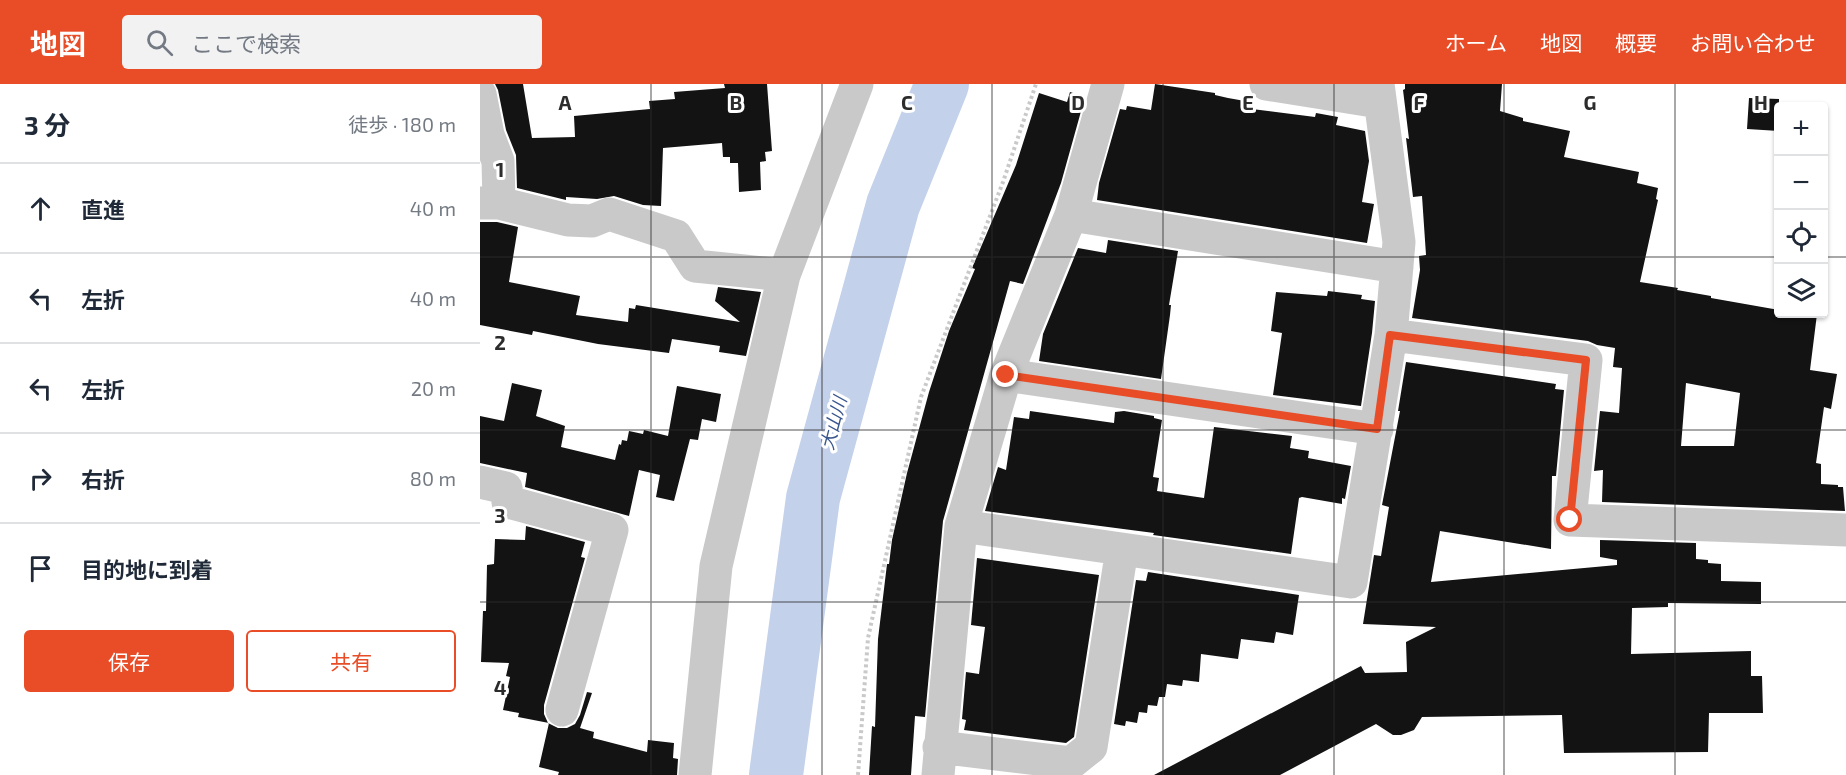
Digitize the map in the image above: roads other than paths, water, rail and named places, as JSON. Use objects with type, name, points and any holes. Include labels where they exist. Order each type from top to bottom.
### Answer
[{"type":"street","points":[[695,775],[716,566],[783,274],[857,84]]},
{"type":"street","points":[[1108,84],[1071,215],[1006,375],[962,526],[938,761],[1071,764],[1091,747],[1122,549]]},
{"type":"street","points":[[962,526],[1352,582],[1390,335],[1399,242],[1378,93],[1266,84]]},
{"type":"street","points":[[480,94],[488,135],[498,161],[490,203],[568,220],[592,221],[609,214],[676,236],[695,267],[783,274]]},
{"type":"street","points":[[1071,215],[1397,267]]},
{"type":"street","points":[[1390,335],[1586,360],[1570,520],[1846,530]]},
{"type":"street","points":[[1006,375],[1377,429]]},
{"type":"street","points":[[480,482],[506,488],[508,502],[612,531],[562,710]]},
{"type":"waterway","name":"大山川","points":[[776,775],[813,498],[893,205],[942,84]]}]
